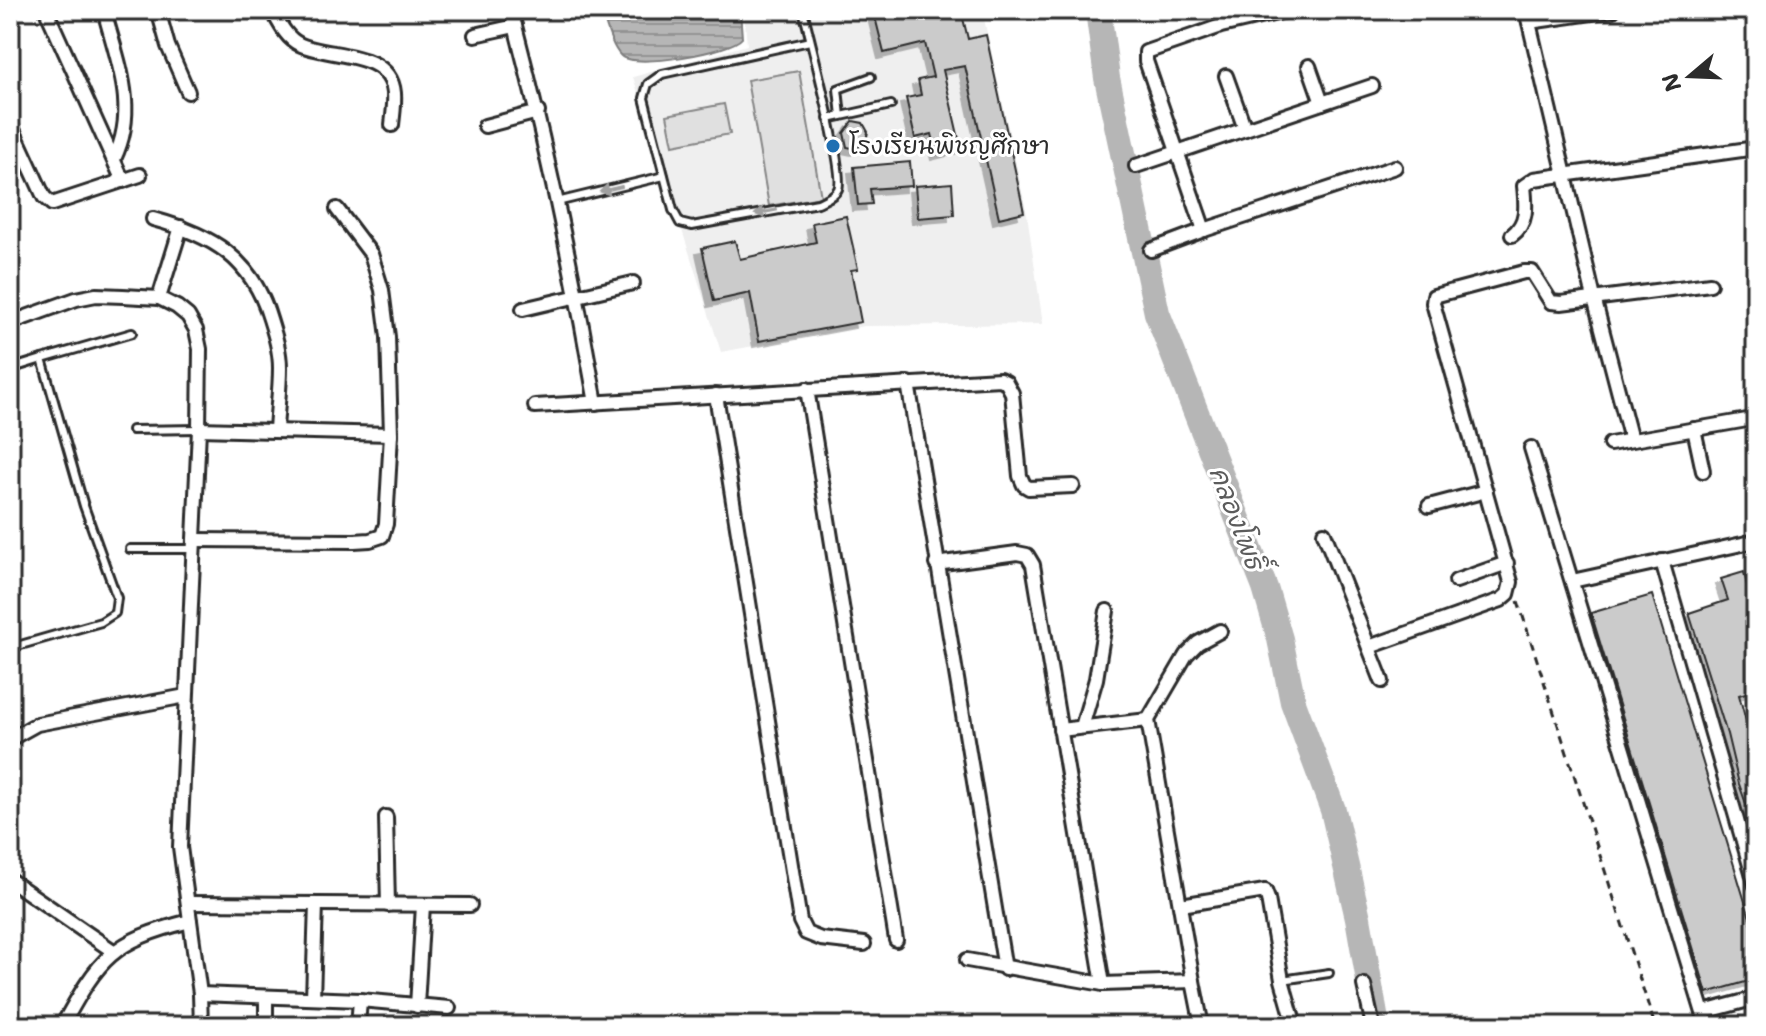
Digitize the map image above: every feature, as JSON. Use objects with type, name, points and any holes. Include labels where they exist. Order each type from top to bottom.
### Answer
[{"type":"street","points":[[46,10],[123,181]]},
{"type":"street","points":[[104,10],[126,98],[125,134],[114,159]]},
{"type":"street","points":[[158,10],[168,46],[188,92]]},
{"type":"street","points":[[272,10],[287,35],[297,44],[355,56],[377,67],[389,78],[394,92],[392,125]]},
{"type":"street","points":[[511,10],[538,112],[578,296],[596,403]]},
{"type":"street","points":[[1204,230],[1146,61],[1146,52],[1221,26],[1290,10]]},
{"type":"street","points":[[1613,10],[1527,16],[1631,440]]},
{"type":"street","points":[[475,35],[515,26]]},
{"type":"street","points":[[1309,66],[1322,103]]},
{"type":"street","points":[[1226,76],[1245,129]]},
{"type":"street","points":[[1136,166],[1372,86]]},
{"type":"street","points":[[485,126],[538,112]]},
{"type":"street","points":[[10,123],[44,197],[52,204],[140,175]]},
{"type":"street","points":[[1512,235],[1520,229],[1525,214],[1526,182],[1756,148]]},
{"type":"street","points":[[1151,250],[1395,167]]},
{"type":"street","points":[[194,545],[354,541],[382,536],[386,524],[391,434],[388,337],[382,290],[371,254],[337,209]]},
{"type":"street","points":[[153,219],[181,227],[231,255],[249,271],[265,302],[277,342],[280,366],[276,430]]},
{"type":"street","points":[[159,298],[181,227]]},
{"type":"street","points":[[1369,647],[1501,600],[1508,594],[1511,582],[1433,303],[1434,296],[1532,272],[1551,302],[1710,284]]},
{"type":"street","points":[[523,309],[633,283]]},
{"type":"street","points":[[10,323],[96,295],[159,298],[188,316],[196,330],[200,349],[199,429],[180,847],[200,994],[199,1024]]},
{"type":"street","points":[[535,406],[1000,379],[1006,382],[1012,393],[1020,476],[1024,485],[1029,488],[1073,486]]},
{"type":"street","points":[[908,383],[1005,969]]},
{"type":"street","points":[[807,389],[896,940]]},
{"type":"street","points":[[716,395],[800,921],[806,933],[821,939],[864,944]]},
{"type":"street","points":[[1610,444],[1747,420]]},
{"type":"street","points":[[199,429],[391,434]]},
{"type":"street","points":[[1694,429],[1703,471]]},
{"type":"street","points":[[1531,448],[1707,1026]]},
{"type":"street","points":[[1429,506],[1486,491]]},
{"type":"street","points":[[1324,533],[1382,681]]},
{"type":"street","points":[[1572,581],[1755,545]]},
{"type":"street","points":[[936,564],[1017,553],[1027,555],[1033,565],[1103,984]]},
{"type":"street","points":[[1662,561],[1756,886]]},
{"type":"street","points":[[1456,581],[1507,563]]},
{"type":"street","points":[[1082,727],[1096,679],[1107,611]]},
{"type":"street","points":[[1205,1026],[1201,1021],[1193,981],[1148,720],[1186,655],[1198,643],[1220,631]]},
{"type":"street","points":[[10,739],[37,724],[186,696]]},
{"type":"street","points":[[1060,730],[1148,720]]},
{"type":"street","points":[[386,817],[388,905]]},
{"type":"street","points":[[10,880],[113,951]]},
{"type":"street","points":[[1181,905],[1265,891],[1282,980],[1295,1026]]},
{"type":"street","points":[[188,903],[470,905]]},
{"type":"street","points":[[313,998],[316,904]]},
{"type":"street","points":[[417,1006],[423,905]]},
{"type":"street","points":[[62,1026],[92,974],[113,951],[159,929],[190,921]]},
{"type":"street","points":[[967,960],[1103,984],[1193,981]]},
{"type":"street","points":[[1364,985],[1373,1026]]},
{"type":"street","points":[[200,994],[360,1000],[449,1008]]},
{"type":"street","points":[[266,997],[266,1026]]},
{"type":"street","points":[[1704,1012],[1756,998]]},
{"type":"street","points":[[358,1026],[360,1000]]},
{"type":"lane","points":[[803,10],[828,119],[840,176],[839,189],[818,203],[692,226],[680,223],[673,210],[644,98],[648,84],[662,74],[810,41]]},
{"type":"lane","points":[[841,116],[838,89],[871,77]]},
{"type":"lane","points":[[828,119],[891,105]]},
{"type":"lane","points":[[557,202],[664,176]]},
{"type":"lane","points":[[10,369],[132,333]]},
{"type":"lane","points":[[10,648],[101,622],[115,613],[117,598],[84,506],[42,359]]},
{"type":"lane","points":[[132,430],[199,429]]},
{"type":"lane","points":[[130,549],[194,545]]},
{"type":"lane","points":[[1282,980],[1329,973]]},
{"type":"path","points":[[1511,582],[1655,1026]]},
{"type":"shaded area","points":[[601,10],[740,10],[742,38],[720,49],[683,57],[630,60],[621,56],[614,47]]},
{"type":"shaded area","name":"โรงเรียนพิชญศึกษา","points":[[744,10],[982,10],[1027,214],[1043,324],[865,326],[721,352],[633,77],[747,45]]},
{"type":"shaded area","points":[[799,71],[821,197],[769,206],[747,80]]},
{"type":"shaded area","points":[[724,104],[730,134],[673,145],[667,115]]},
{"type":"building","points":[[886,10],[961,10],[968,39],[986,35],[1024,212],[999,218],[965,66],[943,70],[961,148],[937,154],[932,134],[915,138],[906,98],[921,95],[918,80],[933,77],[925,43],[884,53],[874,13]]},
{"type":"building","points":[[853,121],[863,123],[868,132],[866,141],[857,149],[847,147],[844,133]]},
{"type":"building","points":[[910,162],[912,186],[870,189],[872,204],[858,205],[854,167]]},
{"type":"building","points":[[952,183],[954,215],[918,218],[915,186]]},
{"type":"building","points":[[846,216],[858,269],[851,270],[861,322],[759,341],[750,293],[714,301],[702,248],[735,241],[740,259],[816,242],[812,223]]},
{"type":"building","points":[[1744,572],[1756,625],[1756,690],[1739,695],[1756,758],[1754,826],[1689,613],[1728,600],[1721,579]]},
{"type":"building","points":[[1652,595],[1756,938],[1756,979],[1707,993],[1591,613]]},
{"type":"waterway","name":"คลองโพธิ์","points":[[1098,10],[1107,78],[1157,313],[1265,588],[1280,639],[1293,702],[1333,810],[1358,918],[1375,1015]]},
{"type":"place","name":"โรงเรียนพิชญศึกษา","points":[[833,146]]}]
